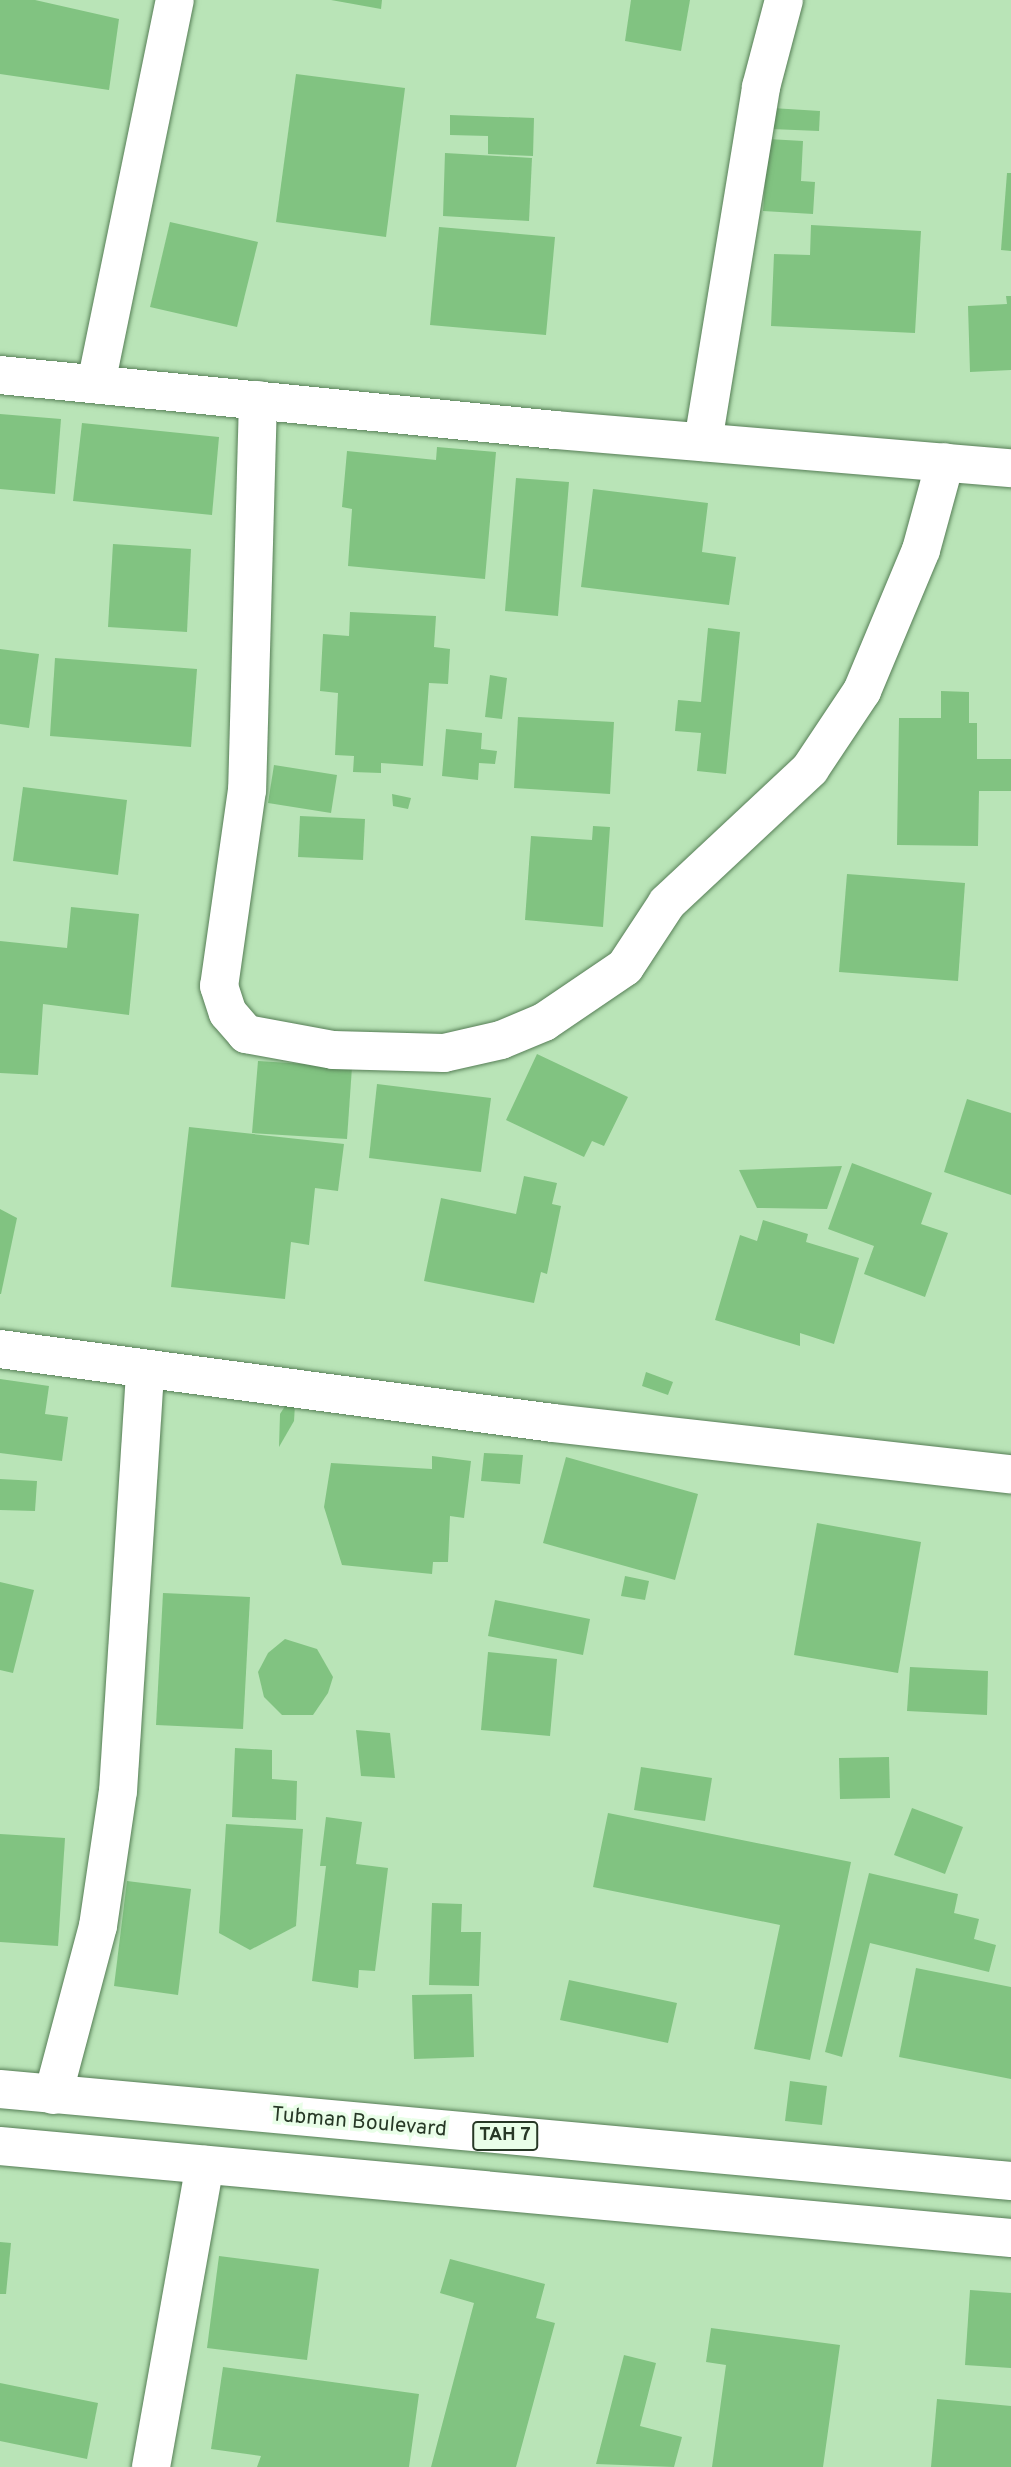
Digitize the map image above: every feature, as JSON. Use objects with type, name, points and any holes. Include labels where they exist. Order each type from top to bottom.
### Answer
[{"type":"main road","points":[[96,384],[175,0]]},
{"type":"main road","points":[[703,442],[761,87],[784,0]]},
{"type":"main road","points":[[0,375],[703,442],[1011,468]]},
{"type":"main road","points":[[258,400],[247,790],[219,986],[228,1013],[246,1034],[333,1050],[444,1053],[501,1040],[544,1022],[625,967],[667,902],[810,769],[862,691],[922,550],[945,462]]},
{"type":"main road","points":[[0,1349],[553,1423],[1011,1474]]},
{"type":"main road","points":[[53,2095],[98,1926],[118,1791],[145,1369]]},
{"type":"main road","name":"Tubman Boulevard","points":[[0,2090],[1011,2182]]},
{"type":"main road","points":[[0,2146],[1011,2238]]},
{"type":"main road","points":[[151,2467],[205,2165]]},
{"type":"building","points":[[0,0],[35,0],[119,19],[109,90],[0,74]]},
{"type":"building","points":[[331,0],[382,0],[381,9]]},
{"type":"building","points":[[631,0],[690,0],[681,51],[625,41]]},
{"type":"building","points":[[296,74],[405,88],[386,237],[276,222]]},
{"type":"building","points":[[772,108],[820,111],[819,131],[771,129]]},
{"type":"building","points":[[450,115],[534,118],[533,156],[488,154],[488,136],[450,135]]},
{"type":"building","points":[[768,139],[803,141],[801,181],[815,182],[813,214],[763,211]]},
{"type":"building","points":[[445,153],[532,158],[529,221],[443,216]]},
{"type":"building","points":[[1007,173],[1011,173],[1011,251],[1001,250]]},
{"type":"building","points":[[170,222],[258,242],[237,327],[150,307]]},
{"type":"building","points":[[811,225],[921,231],[915,333],[771,326],[774,254],[810,255]]},
{"type":"building","points":[[439,227],[555,237],[546,335],[430,325]]},
{"type":"building","points":[[1006,296],[1011,296],[1011,370],[970,372],[968,306],[1007,304]]},
{"type":"building","points":[[0,414],[61,419],[55,494],[0,489]]},
{"type":"building","points":[[82,423],[219,437],[212,515],[73,501]]},
{"type":"building","points":[[437,447],[496,452],[485,579],[348,566],[352,509],[342,507],[347,451],[436,460]]},
{"type":"building","points":[[516,478],[569,482],[558,616],[505,611]]},
{"type":"building","points":[[593,489],[708,503],[702,552],[736,557],[729,605],[581,587]]},
{"type":"building","points":[[113,544],[191,549],[187,632],[108,627]]},
{"type":"building","points":[[350,612],[436,616],[434,647],[450,649],[448,684],[429,683],[423,766],[381,763],[381,773],[353,772],[354,756],[335,755],[338,693],[320,691],[323,634],[349,636]]},
{"type":"building","points":[[708,628],[740,632],[726,774],[697,771],[701,733],[675,731],[678,700],[701,702]]},
{"type":"building","points":[[0,649],[39,654],[29,728],[0,724]]},
{"type":"building","points":[[55,658],[197,669],[191,747],[50,736]]},
{"type":"building","points":[[490,675],[507,678],[502,719],[485,717]]},
{"type":"building","points":[[941,691],[969,692],[969,723],[977,723],[977,759],[1011,759],[1011,791],[979,791],[978,846],[897,845],[899,718],[941,718]]},
{"type":"building","points":[[518,717],[614,722],[610,794],[514,788]]},
{"type":"building","points":[[446,729],[482,733],[481,749],[497,751],[495,764],[479,763],[478,780],[442,776]]},
{"type":"building","points":[[274,765],[337,775],[331,813],[268,803]]},
{"type":"building","points":[[23,787],[127,800],[118,875],[13,861]]},
{"type":"building","points":[[392,794],[411,798],[408,809],[393,806]]},
{"type":"building","points":[[300,816],[365,819],[363,860],[298,857]]},
{"type":"building","points":[[593,826],[610,827],[603,927],[525,920],[531,836],[592,840]]},
{"type":"building","points":[[847,874],[965,883],[958,981],[839,972]]},
{"type":"building","points":[[71,907],[139,914],[129,1015],[43,1004],[38,1075],[0,1073],[0,941],[67,948]]},
{"type":"building","points":[[537,1054],[628,1097],[604,1146],[592,1141],[584,1157],[506,1120]]},
{"type":"building","points":[[258,1061],[352,1067],[347,1139],[252,1133]]},
{"type":"building","points":[[377,1084],[491,1098],[481,1172],[369,1158]]},
{"type":"building","points":[[967,1099],[1011,1113],[1011,1195],[944,1172]]},
{"type":"building","points":[[189,1127],[344,1144],[338,1191],[315,1188],[309,1245],[291,1242],[285,1299],[171,1287]]},
{"type":"building","points":[[852,1163],[932,1193],[921,1224],[948,1233],[925,1297],[864,1274],[874,1246],[828,1229]]},
{"type":"building","points":[[842,1166],[827,1209],[757,1208],[739,1170]]},
{"type":"building","points":[[524,1176],[557,1183],[552,1204],[561,1206],[547,1274],[541,1272],[534,1303],[424,1281],[441,1198],[516,1214]]},
{"type":"building","points":[[0,1209],[17,1218],[1,1294],[0,1294]]},
{"type":"building","points":[[763,1220],[808,1234],[806,1242],[859,1258],[834,1344],[800,1333],[800,1346],[715,1320],[740,1235],[757,1241]]},
{"type":"building","points":[[646,1372],[673,1382],[668,1395],[642,1386]]},
{"type":"building","points":[[0,1379],[49,1386],[45,1414],[68,1417],[62,1461],[0,1453]]},
{"type":"building","points":[[296,1389],[294,1421],[279,1447],[280,1414]]},
{"type":"building","points":[[484,1453],[523,1455],[520,1484],[481,1481]]},
{"type":"building","points":[[432,1456],[471,1461],[464,1518],[450,1516],[448,1562],[433,1562],[432,1574],[342,1565],[324,1507],[331,1463],[432,1469]]},
{"type":"building","points":[[566,1457],[698,1494],[675,1580],[543,1543]]},
{"type":"building","points":[[0,1479],[37,1481],[35,1511],[0,1510]]},
{"type":"building","points":[[817,1523],[921,1542],[898,1673],[794,1655]]},
{"type":"building","points":[[625,1576],[649,1581],[645,1600],[621,1596]]},
{"type":"building","points":[[0,1582],[34,1590],[13,1673],[0,1670]]},
{"type":"building","points":[[163,1593],[250,1597],[243,1729],[156,1725]]},
{"type":"building","points":[[495,1600],[590,1619],[583,1655],[488,1636]]},
{"type":"building","points":[[285,1639],[317,1649],[333,1677],[328,1693],[313,1715],[282,1715],[264,1697],[258,1672],[268,1653]]},
{"type":"building","points":[[488,1652],[557,1659],[550,1736],[481,1730]]},
{"type":"building","points":[[910,1667],[988,1671],[987,1715],[907,1711]]},
{"type":"building","points":[[356,1730],[390,1733],[395,1778],[361,1776]]},
{"type":"building","points":[[235,1748],[272,1750],[272,1779],[297,1781],[296,1820],[232,1817]]},
{"type":"building","points":[[889,1757],[890,1798],[840,1799],[839,1758]]},
{"type":"building","points":[[641,1767],[712,1778],[705,1821],[634,1810]]},
{"type":"building","points":[[912,1808],[963,1827],[945,1874],[894,1855]]},
{"type":"building","points":[[608,1813],[851,1862],[810,2060],[754,2049],[780,1925],[593,1887]]},
{"type":"building","points":[[326,1817],[362,1822],[356,1864],[388,1868],[375,1971],[359,1970],[358,1988],[312,1981],[326,1866],[320,1866]]},
{"type":"building","points":[[226,1824],[303,1829],[296,1926],[250,1950],[219,1933]]},
{"type":"building","points":[[0,1834],[65,1838],[58,1946],[0,1942]]},
{"type":"building","points":[[869,1873],[958,1894],[954,1913],[979,1919],[974,1939],[996,1945],[989,1972],[870,1943],[842,2057],[825,2052]]},
{"type":"building","points":[[127,1881],[191,1889],[178,1995],[114,1986]]},
{"type":"building","points":[[432,1903],[462,1904],[461,1932],[481,1932],[479,1986],[429,1985]]},
{"type":"building","points":[[916,1968],[1011,1987],[1011,2079],[899,2057]]},
{"type":"building","points":[[569,1980],[677,2003],[668,2043],[560,2020]]},
{"type":"building","points":[[472,1994],[474,2057],[414,2059],[412,1995]]},
{"type":"building","points":[[790,2081],[827,2086],[822,2125],[785,2121]]},
{"type":"building","points":[[0,2242],[11,2243],[6,2294],[0,2294]]},
{"type":"building","points":[[219,2256],[319,2269],[307,2360],[207,2348]]},
{"type":"building","points":[[450,2259],[545,2284],[536,2318],[555,2323],[516,2467],[431,2467],[474,2303],[440,2293]]},
{"type":"building","points":[[970,2290],[1011,2293],[1011,2368],[965,2365]]},
{"type":"building","points":[[711,2328],[840,2345],[823,2467],[712,2467],[726,2365],[706,2362]]},
{"type":"building","points":[[624,2355],[656,2363],[640,2426],[682,2437],[674,2467],[596,2464]]},
{"type":"building","points":[[223,2367],[419,2394],[409,2467],[257,2467],[261,2456],[211,2449]]},
{"type":"building","points":[[0,2383],[98,2403],[87,2459],[0,2441]]},
{"type":"building","points":[[937,2399],[1011,2406],[1011,2467],[931,2467]]}]
